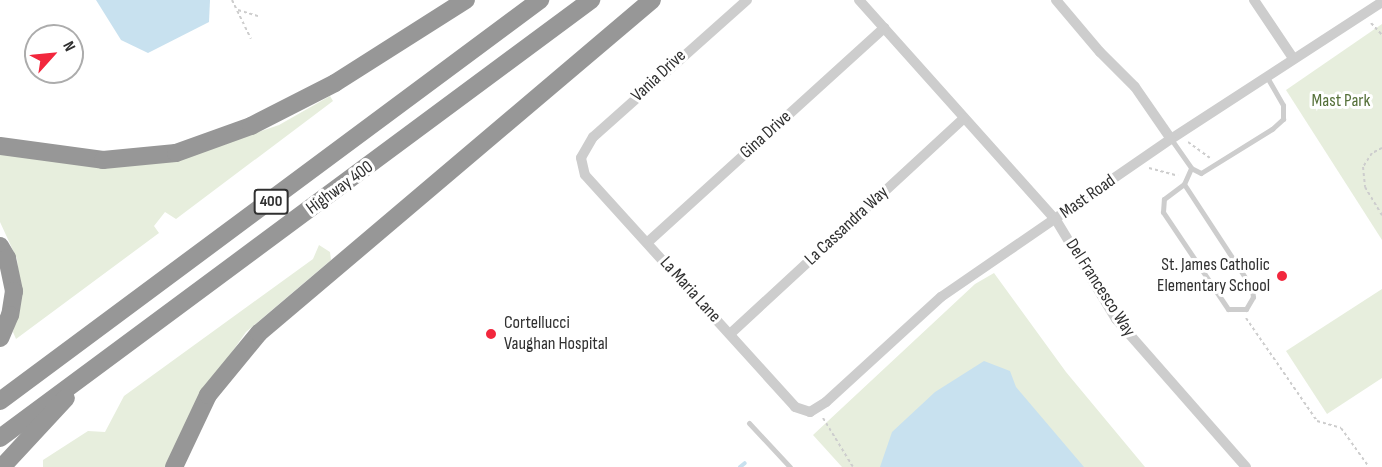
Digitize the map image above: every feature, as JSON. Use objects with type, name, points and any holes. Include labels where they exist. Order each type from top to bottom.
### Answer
[{"type":"highway","points":[[0,146],[103,160],[176,153],[251,126],[335,83],[466,0]]},
{"type":"highway","name":"Highway 400","points":[[0,401],[540,0]]},
{"type":"highway","name":"Highway 400","points":[[0,438],[591,0]]},
{"type":"highway","points":[[174,467],[208,395],[259,333],[652,0]]},
{"type":"highway","points":[[0,246],[7,258],[14,291],[10,315],[0,338]]},
{"type":"highway","points":[[2,467],[55,412],[79,380]]},
{"type":"street","name":"Vania Drive","points":[[580,158],[593,137],[747,0]]},
{"type":"street","name":"Del Francesco Way","points":[[859,0],[1056,220],[1116,319],[1246,467]]},
{"type":"street","points":[[1056,0],[1100,52],[1135,87],[1175,137]]},
{"type":"street","points":[[1254,0],[1293,58]]},
{"type":"street","name":"Mast Road","points":[[814,409],[941,297],[1266,76],[1382,2]]},
{"type":"street","name":"Gina Drive","points":[[648,242],[884,28]]},
{"type":"street","name":"La Cassandra Way","points":[[730,334],[964,118]]},
{"type":"street","name":"La Maria Lane","points":[[580,158],[585,175],[795,407],[814,409]]},
{"type":"lane","points":[[1175,137],[1191,168],[1201,173],[1283,119],[1283,105],[1266,76]]},
{"type":"lane","points":[[1185,181],[1252,288],[1250,305],[1240,311],[1228,309],[1163,212],[1164,199],[1185,181],[1191,168]]},
{"type":"lane","points":[[749,423],[790,467]]},
{"type":"path","points":[[232,0],[251,39]]},
{"type":"path","points":[[238,10],[258,16]]},
{"type":"path","points":[[1363,14],[1382,34]]},
{"type":"path","points":[[1175,137],[1217,163]]},
{"type":"path","points":[[1382,148],[1372,153],[1363,166],[1365,187],[1382,216]]},
{"type":"path","points":[[1136,164],[1185,181]]},
{"type":"path","points":[[1240,311],[1317,421],[1341,428],[1369,467]]},
{"type":"path","points":[[814,409],[853,467]]},
{"type":"green space","name":"Mast Park","points":[[1382,24],[1382,240],[1286,90]]},
{"type":"green space","points":[[330,96],[333,101],[176,219],[165,212],[154,226],[159,233],[16,339],[13,332],[21,295],[17,259],[0,222],[0,154],[172,161],[279,125]]},
{"type":"green space","points":[[319,245],[330,252],[331,260],[246,332],[199,399],[166,467],[43,467],[43,460],[88,431],[105,432],[124,396],[313,259]]},
{"type":"green space","points":[[994,273],[1066,372],[1145,467],[842,467],[813,435],[975,284]]},
{"type":"green space","points":[[1382,289],[1382,378],[1327,414],[1286,351]]},
{"type":"water","points":[[96,0],[210,0],[209,22],[148,53],[121,40]]},
{"type":"water","points":[[984,361],[1010,371],[1016,387],[1084,467],[880,467],[892,432],[935,392]]},
{"type":"waterway","points":[[740,467],[745,463]]},
{"type":"place","name":"St. James Catholic Elementary School","points":[[1282,276]]},
{"type":"place","name":"Cortellucci Vaughan Hospital","points":[[491,334]]}]
